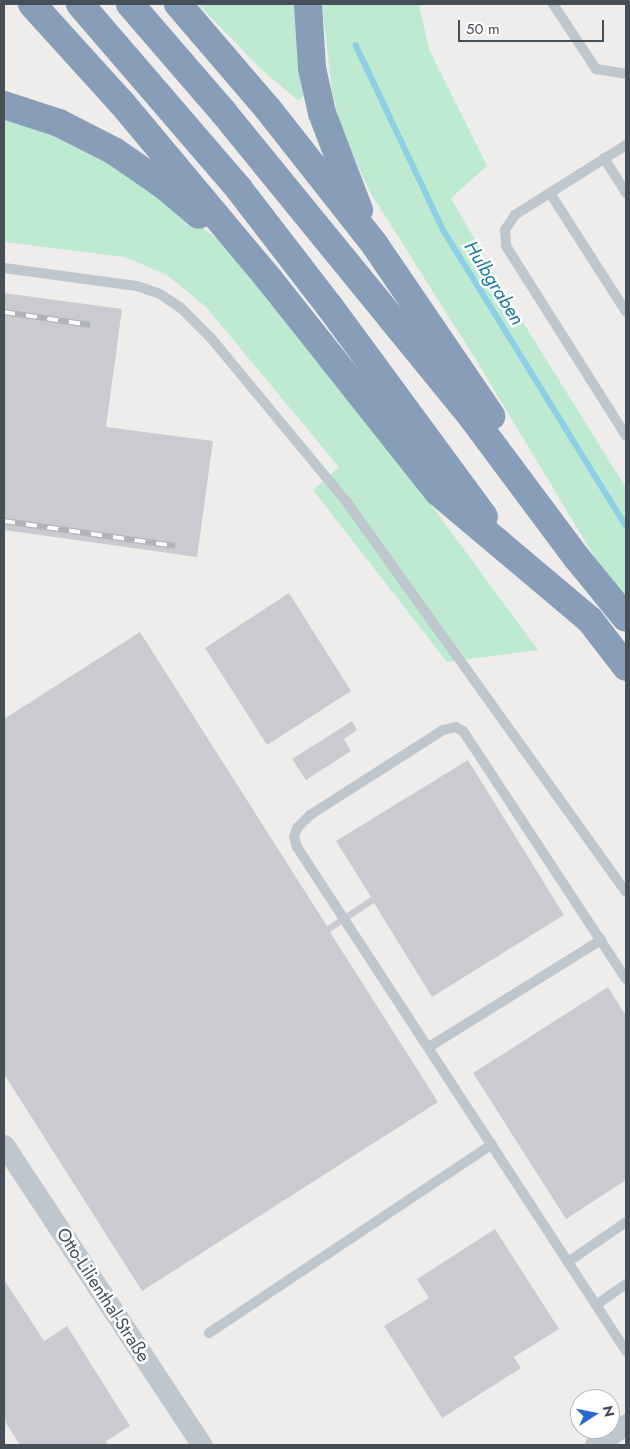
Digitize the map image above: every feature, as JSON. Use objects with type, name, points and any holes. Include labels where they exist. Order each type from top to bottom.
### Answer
[{"type":"highway","points":[[32,4],[121,102],[246,252],[438,492],[590,620],[626,668]]},
{"type":"highway","points":[[80,4],[178,115],[278,239],[510,552]]},
{"type":"highway","points":[[130,4],[224,113],[474,420],[577,558],[626,618]]},
{"type":"highway","points":[[178,4],[268,109],[375,245],[626,612]]},
{"type":"highway","points":[[308,4],[312,68],[322,113],[375,245]]},
{"type":"highway","points":[[4,105],[59,123],[114,152],[166,187],[246,252]]},
{"type":"street","name":"Otto-Lilienthal-Straße","points":[[4,1145],[202,1445]]},
{"type":"street","points":[[595,1445],[626,1424]]},
{"type":"lane","points":[[553,4],[596,69],[626,74]]},
{"type":"lane","points":[[626,145],[515,215],[505,230],[506,246],[626,436]]},
{"type":"lane","points":[[604,158],[626,192]]},
{"type":"lane","points":[[550,193],[626,312]]},
{"type":"lane","points":[[4,268],[137,286],[167,299],[199,326],[255,388],[346,501],[626,892]]},
{"type":"lane","points":[[625,1346],[568,1262],[294,837],[297,828],[310,815],[443,730],[456,727],[463,731],[626,979]]},
{"type":"lane","points":[[429,1047],[601,940]]},
{"type":"lane","points":[[209,1333],[492,1144]]},
{"type":"lane","points":[[568,1262],[626,1222]]},
{"type":"lane","points":[[596,1305],[626,1284]]},
{"type":"green space","points":[[198,4],[298,4],[305,94],[299,101],[265,73]]},
{"type":"green space","points":[[322,4],[419,4],[429,49],[487,166],[451,198],[511,303],[626,488],[626,609],[473,355],[370,192],[342,130],[332,92]]},
{"type":"green space","points":[[4,116],[45,128],[114,162],[216,238],[241,263],[421,491],[538,650],[447,662],[313,490],[339,467],[206,307],[167,275],[125,257],[4,242]]},
{"type":"building","points":[[4,293],[122,309],[106,427],[213,441],[197,557],[4,530]]},
{"type":"building","points":[[289,593],[351,691],[267,745],[205,648]]},
{"type":"building","points":[[140,632],[327,926],[371,897],[336,841],[468,760],[564,915],[432,997],[374,903],[330,932],[438,1102],[142,1291],[4,1074],[4,719]]},
{"type":"building","points":[[352,721],[357,730],[344,739],[351,751],[306,780],[292,759]]},
{"type":"building","points":[[608,987],[626,1016],[626,1180],[566,1219],[473,1073]]},
{"type":"building","points":[[495,1229],[559,1329],[514,1357],[521,1368],[442,1418],[384,1326],[429,1298],[417,1279]]},
{"type":"building","points":[[5,1281],[44,1341],[67,1326],[130,1426],[106,1441],[109,1445],[20,1445],[4,1420]]},
{"type":"waterway","name":"Hulbgraben","points":[[356,45],[444,231],[626,526]]},
{"type":"railway","points":[[4,312],[90,325]]},
{"type":"railway","points":[[4,521],[175,546]]}]
